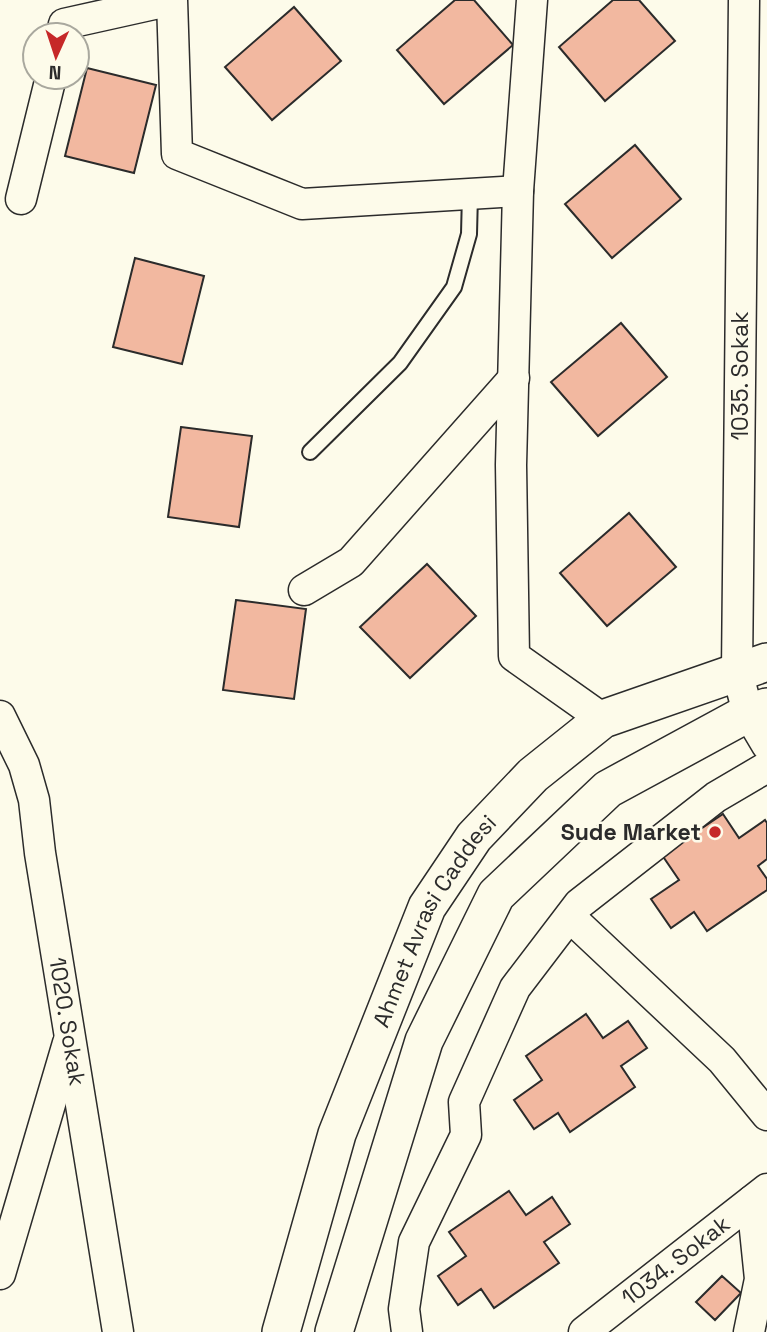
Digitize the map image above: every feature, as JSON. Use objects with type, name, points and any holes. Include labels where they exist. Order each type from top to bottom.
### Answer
[{"type":"street","points":[[78,21],[172,0],[177,154],[302,204],[518,191]]},
{"type":"street","points":[[532,0],[518,191],[511,466],[514,656],[603,719]]},
{"type":"street","name":"1035. Sokak","points":[[744,0],[754,78],[752,667],[757,710],[767,745]]},
{"type":"street","points":[[21,199],[48,91]]},
{"type":"street","points":[[304,590],[351,562],[514,378]]},
{"type":"street","name":"Ahmet Avrasi Caddesi","points":[[281,1332],[337,1135],[427,907],[474,837],[533,775],[603,719],[752,667]]},
{"type":"street","name":"Ahmet Avrasi Caddesi","points":[[334,1332],[424,1041],[496,895],[608,789],[757,710]]},
{"type":"street","name":"1020. Sokak","points":[[0,716],[24,765],[34,800],[40,853],[118,1332]]},
{"type":"street","points":[[407,1332],[404,1309],[414,1242],[467,1135],[464,1102],[515,988],[579,904],[716,797],[767,767]]},
{"type":"street","points":[[570,917],[722,1060],[767,1115]]},
{"type":"street","points":[[0,1274],[70,1036]]},
{"type":"street","points":[[749,1332],[760,1279],[760,1195]]},
{"type":"street","name":"1034. Sokak","points":[[584,1332],[760,1195]]},
{"type":"lane","points":[[310,452],[400,363],[454,287],[469,234],[470,194]]},
{"type":"building","points":[[455,0],[474,0],[513,45],[444,104],[397,50]]},
{"type":"building","points":[[613,0],[639,0],[675,41],[605,101],[559,47]]},
{"type":"building","points":[[294,7],[341,61],[272,120],[225,67]]},
{"type":"building","points":[[91,69],[156,85],[134,173],[65,156],[81,91],[91,91]]},
{"type":"building","points":[[635,145],[681,199],[612,258],[565,204]]},
{"type":"building","points":[[135,258],[204,276],[182,364],[113,347]]},
{"type":"building","points":[[621,323],[667,377],[598,436],[551,382]]},
{"type":"building","points":[[181,427],[252,436],[239,527],[168,517]]},
{"type":"building","points":[[629,513],[676,567],[607,626],[560,573]]},
{"type":"building","points":[[427,564],[476,616],[410,678],[360,627]]},
{"type":"building","points":[[236,600],[306,609],[294,699],[223,690]]},
{"type":"building","points":[[723,814],[739,838],[765,820],[767,823],[767,859],[758,866],[767,879],[767,890],[707,931],[694,912],[671,928],[651,899],[679,880],[662,855]]},
{"type":"building","points":[[586,1014],[603,1038],[628,1021],[647,1048],[621,1066],[635,1087],[570,1132],[558,1113],[534,1129],[514,1100],[542,1080],[526,1056]]},
{"type":"building","points":[[509,1191],[526,1215],[552,1197],[570,1224],[544,1242],[559,1263],[494,1308],[481,1289],[458,1305],[438,1276],[466,1256],[449,1232]]},
{"type":"building","points":[[722,1276],[741,1293],[715,1320],[696,1302]]},
{"type":"place","name":"Sude Market","points":[[715,832]]}]
